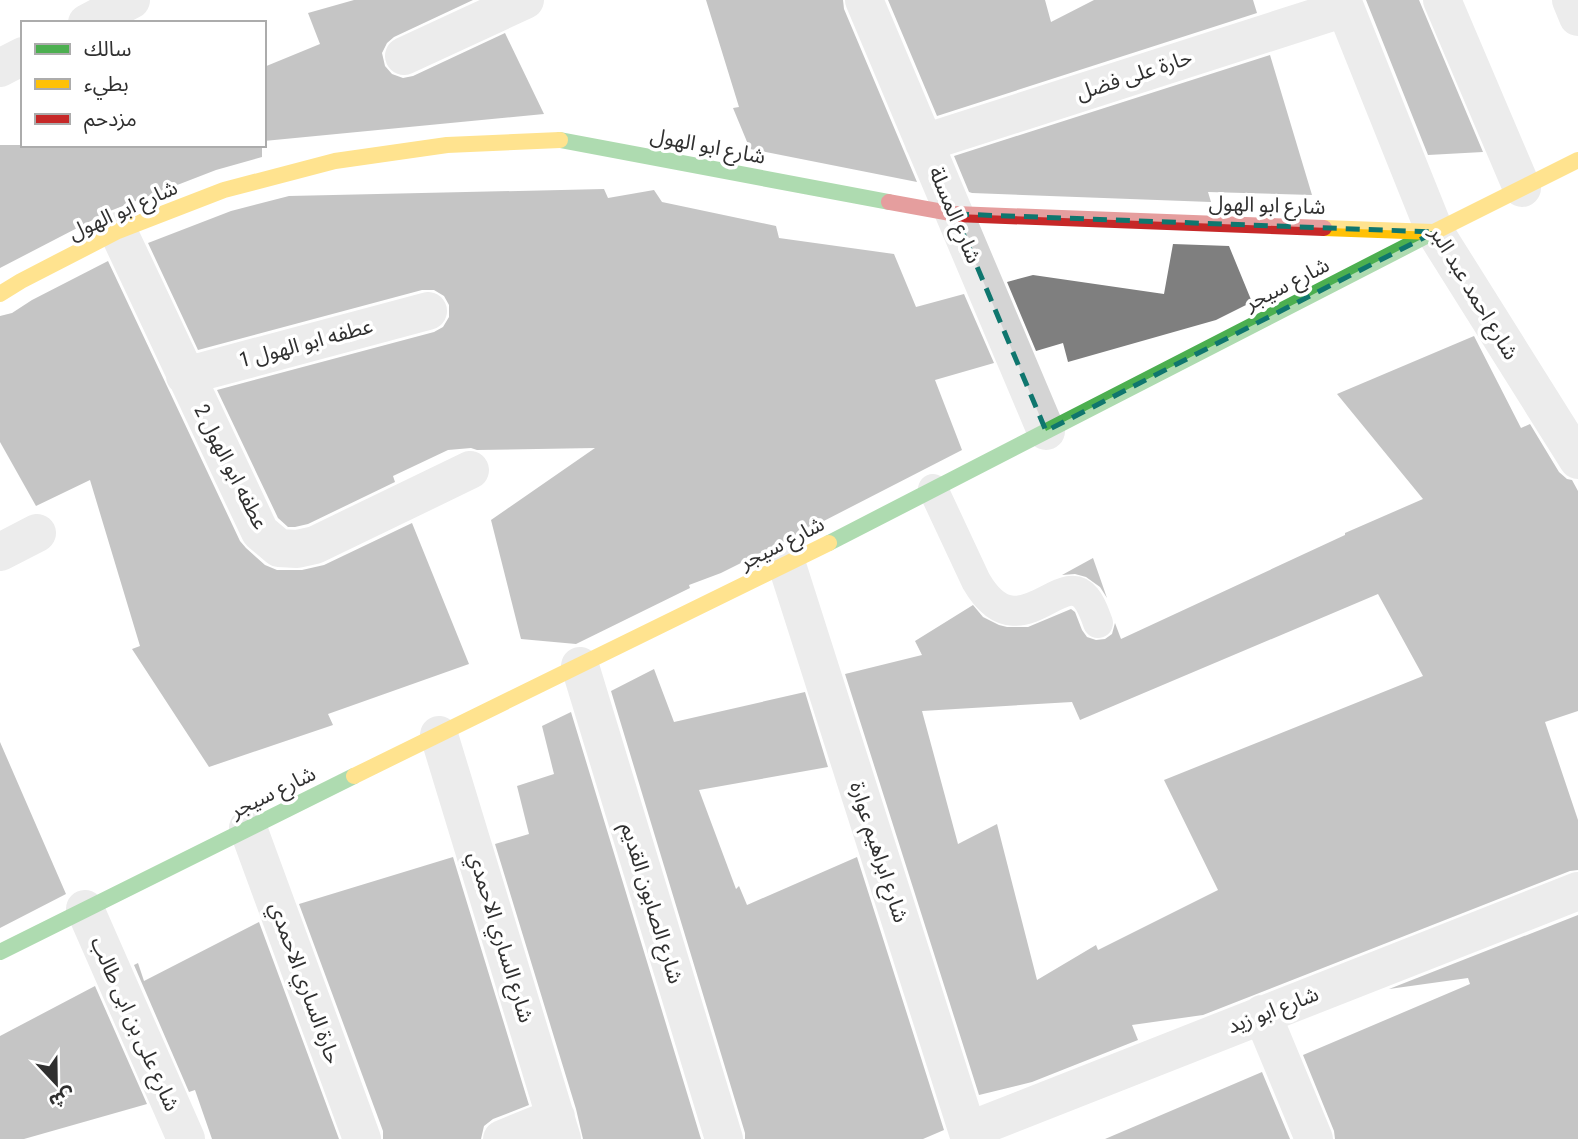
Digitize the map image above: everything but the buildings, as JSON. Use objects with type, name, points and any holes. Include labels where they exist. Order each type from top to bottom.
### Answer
[{"type":"main road","name":"شارع ابو الهول","points":[[0,294],[118,231],[225,190],[335,161],[447,145],[562,140],[955,214],[1435,232]]},
{"type":"main road","name":"شارع سيجر","points":[[0,952],[787,565],[1578,160]]},
{"type":"street","points":[[91,21],[131,0]]},
{"type":"street","points":[[404,56],[525,0]]},
{"type":"street","name":"شارع المسلة","points":[[864,0],[1046,431]]},
{"type":"street","points":[[1442,0],[1522,188]]},
{"type":"street","points":[[1571,0],[1578,17]]},
{"type":"street","name":"حارة على فضل","points":[[924,143],[1343,4]]},
{"type":"street","name":"شارع احمد عبد البر","points":[[1343,4],[1435,232],[1578,460]]},
{"type":"street","points":[[0,68],[21,57]]},
{"type":"street","name":"عطفه ابو الهول 2","points":[[118,231],[260,532],[279,548],[297,550],[314,545],[470,470]]},
{"type":"street","name":"عطفه ابو الهول 1","points":[[185,376],[428,312]]},
{"type":"street","points":[[0,552],[37,533]]},
{"type":"street","name":"شارع ابراهيم عوارة","points":[[787,565],[969,1135]]},
{"type":"street","name":"شارع الصابون القديم","points":[[580,666],[724,1139]]},
{"type":"street","name":"شارع الساري الاحمدي","points":[[439,735],[559,1128]]},
{"type":"street","name":"حارة الساري الاحمدي","points":[[248,828],[362,1139]]},
{"type":"street","name":"شارع ابو زيد","points":[[969,1135],[1262,1014],[1578,891]]},
{"type":"street","name":"شارع على بن ابى طالب","points":[[85,909],[186,1139]]},
{"type":"street","points":[[1262,1014],[1314,1139]]},
{"type":"street","points":[[502,1139],[559,1128]]},
{"type":"lane","points":[[933,489],[976,581],[993,604],[1007,611],[1023,611],[1063,592],[1074,591],[1086,597],[1098,623]]},
{"type":"highlighted area","points":[[955,214],[1435,232],[1046,431]]},
{"type":"traffic: fast","points":[[560,140],[889,202]]},
{"type":"traffic: fast","points":[[829,543],[1432,233]]},
{"type":"traffic: fast","points":[[0,952],[354,776]]},
{"type":"traffic: slow","points":[[0,294],[118,231],[224,190],[335,161],[447,145],[560,140]]},
{"type":"traffic: slow","points":[[1432,233],[1578,160]]},
{"type":"traffic: slow","points":[[1324,228],[1433,232]]},
{"type":"traffic: slow","points":[[354,776],[829,543]]},
{"type":"traffic: jam","points":[[889,202],[955,214],[1324,228]]}]
